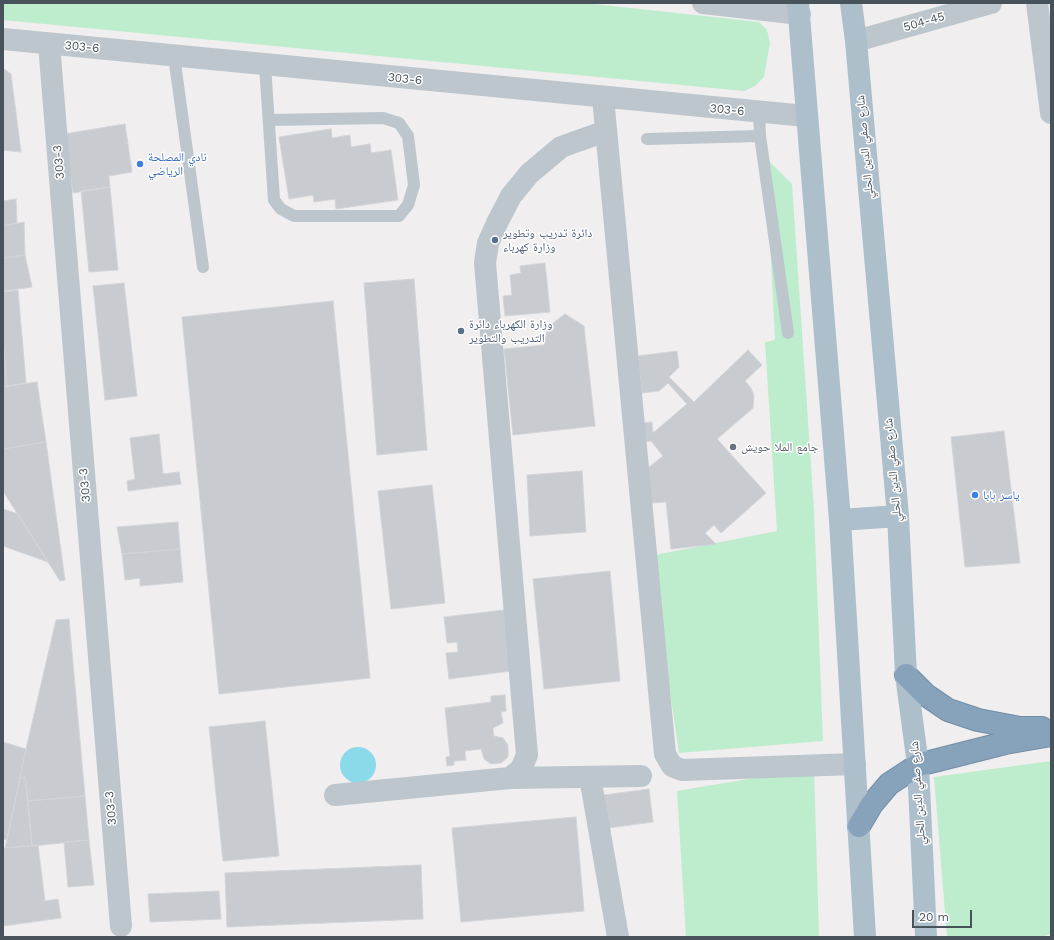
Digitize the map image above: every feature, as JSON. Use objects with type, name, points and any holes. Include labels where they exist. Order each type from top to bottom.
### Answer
[{"type":"highway","points":[[906,675],[926,695],[948,710],[978,720],[1020,728],[1051,728]]},
{"type":"highway","points":[[859,826],[872,804],[890,784],[918,765],[1005,743],[1051,735]]},
{"type":"main road","name":"شارع صفي الدين الحلي","points":[[851,3],[856,42],[898,516],[906,675],[918,765],[926,937]]},
{"type":"main road","points":[[799,8],[806,116],[840,520],[865,937]]},
{"type":"main road","points":[[840,520],[898,516]]},
{"type":"street","points":[[703,3],[799,8]]},
{"type":"street","name":"504-45","points":[[856,42],[991,3]]},
{"type":"street","points":[[1037,3],[1051,113]]},
{"type":"street","name":"303-6","points":[[3,39],[603,98],[806,116]]},
{"type":"street","name":"303-3","points":[[49,44],[121,926]]},
{"type":"street","points":[[603,98],[665,754],[672,766],[682,770],[855,764]]},
{"type":"street","points":[[510,778],[521,769],[527,755],[485,263],[488,242],[511,196],[529,174],[561,147],[606,131]]},
{"type":"street","points":[[335,796],[510,778],[641,776]]},
{"type":"street","points":[[590,777],[618,937]]},
{"type":"lane","points":[[174,56],[203,267]]},
{"type":"lane","points":[[266,65],[269,120],[274,200],[281,209],[294,216],[399,216],[408,205],[414,185],[408,136],[399,123],[383,118],[269,120]]},
{"type":"lane","points":[[759,112],[760,136],[788,333]]},
{"type":"lane","points":[[647,139],[760,136]]},
{"type":"green space","points":[[3,3],[585,3],[759,22],[767,30],[770,43],[764,77],[755,86],[744,91],[3,20]]},
{"type":"green space","points":[[758,150],[792,184],[814,510],[823,741],[679,753],[650,556],[777,531],[765,342],[775,340],[767,180]]},
{"type":"green space","points":[[1051,761],[1051,934],[1041,937],[947,937],[934,777]]},
{"type":"green space","points":[[814,768],[819,937],[686,937],[677,791]]},
{"type":"water","points":[[358,747],[371,752],[376,765],[371,778],[358,783],[345,778],[340,765],[345,752]]},
{"type":"building","points":[[3,68],[11,74],[21,152],[3,150]]},
{"type":"building","points":[[125,124],[132,172],[109,176],[110,187],[73,193],[64,134]]},
{"type":"building","points":[[331,129],[332,138],[350,135],[351,147],[370,144],[371,153],[391,150],[398,200],[336,209],[335,199],[314,202],[313,195],[289,199],[279,137]]},
{"type":"building","points":[[110,187],[118,270],[89,272],[81,191]]},
{"type":"building","points":[[16,199],[17,223],[3,226],[3,201]]},
{"type":"building","points":[[24,222],[25,255],[3,258],[3,226]]},
{"type":"building","points":[[25,255],[32,287],[3,291],[3,258]]},
{"type":"building","points":[[545,263],[550,312],[505,316],[503,296],[512,295],[510,275],[521,273],[520,266]]},
{"type":"building","points":[[414,279],[427,450],[377,455],[364,283]]},
{"type":"building","points":[[124,283],[137,396],[105,400],[93,286]]},
{"type":"building","points":[[18,290],[26,383],[7,386],[3,338],[3,292]]},
{"type":"building","points":[[333,301],[370,678],[219,694],[182,317]]},
{"type":"building","points":[[565,314],[584,326],[595,426],[513,435],[504,349],[544,345],[548,327]]},
{"type":"building","points":[[3,338],[7,386],[3,387]]},
{"type":"building","points":[[748,350],[762,365],[745,381],[751,388],[754,396],[753,408],[717,439],[766,493],[721,533],[714,525],[705,533],[716,544],[671,549],[666,502],[652,503],[648,468],[663,456],[651,441],[645,442],[643,423],[652,422],[653,433],[687,404],[668,383],[659,391],[642,393],[638,356],[677,351],[679,367],[669,377],[694,402]]},
{"type":"building","points":[[37,382],[46,442],[3,449],[3,387]]},
{"type":"building","points":[[1004,431],[1020,563],[965,567],[951,437]]},
{"type":"building","points":[[159,434],[163,474],[179,472],[181,484],[128,491],[127,481],[135,479],[130,438]]},
{"type":"building","points":[[46,442],[65,580],[60,581],[3,491],[3,449]]},
{"type":"building","points":[[582,471],[586,532],[530,536],[527,475]]},
{"type":"building","points":[[432,485],[445,603],[391,609],[378,491]]},
{"type":"building","points":[[3,509],[18,514],[48,562],[3,546]]},
{"type":"building","points":[[178,522],[180,549],[122,554],[117,527]]},
{"type":"building","points":[[180,549],[183,582],[140,586],[140,578],[125,580],[122,554]]},
{"type":"building","points":[[610,571],[620,681],[544,689],[533,579]]},
{"type":"building","points":[[504,610],[511,671],[449,679],[446,653],[458,652],[457,642],[447,643],[444,617]]},
{"type":"building","points":[[69,619],[85,796],[28,801],[25,777],[20,778],[26,749],[56,620]]},
{"type":"building","points":[[505,695],[506,711],[501,712],[503,723],[493,728],[494,736],[503,738],[508,745],[508,757],[501,763],[491,764],[484,759],[481,749],[465,751],[466,760],[454,761],[454,765],[447,766],[446,757],[450,756],[445,708],[491,702],[491,696]]},
{"type":"building","points":[[265,721],[279,856],[223,861],[209,727]]},
{"type":"building","points":[[3,742],[26,749],[7,840],[3,839]]},
{"type":"building","points":[[25,777],[32,846],[5,848],[20,778]]},
{"type":"building","points":[[649,789],[653,822],[608,828],[604,795]]},
{"type":"building","points":[[85,796],[89,840],[32,846],[28,801]]},
{"type":"building","points":[[576,817],[584,911],[461,922],[452,828]]},
{"type":"building","points":[[89,840],[94,885],[68,887],[64,842]]},
{"type":"building","points":[[38,845],[45,901],[58,899],[61,918],[3,926],[3,848]]},
{"type":"building","points":[[421,865],[423,919],[227,927],[225,873]]},
{"type":"building","points":[[219,891],[221,919],[150,922],[148,894]]},
{"type":"place","name":"نادي المصلحة الرياضي","points":[[140,164]]},
{"type":"place","name":"دائرة تدريب وتطوير وزارة كهرباء","points":[[495,240]]},
{"type":"place","name":"وزارة الكهرباء دائرة التدريب والتطوير","points":[[461,331]]},
{"type":"place","name":"جامع الملا حويش","points":[[733,447]]},
{"type":"place","name":"ياسر بابا","points":[[975,495]]}]
